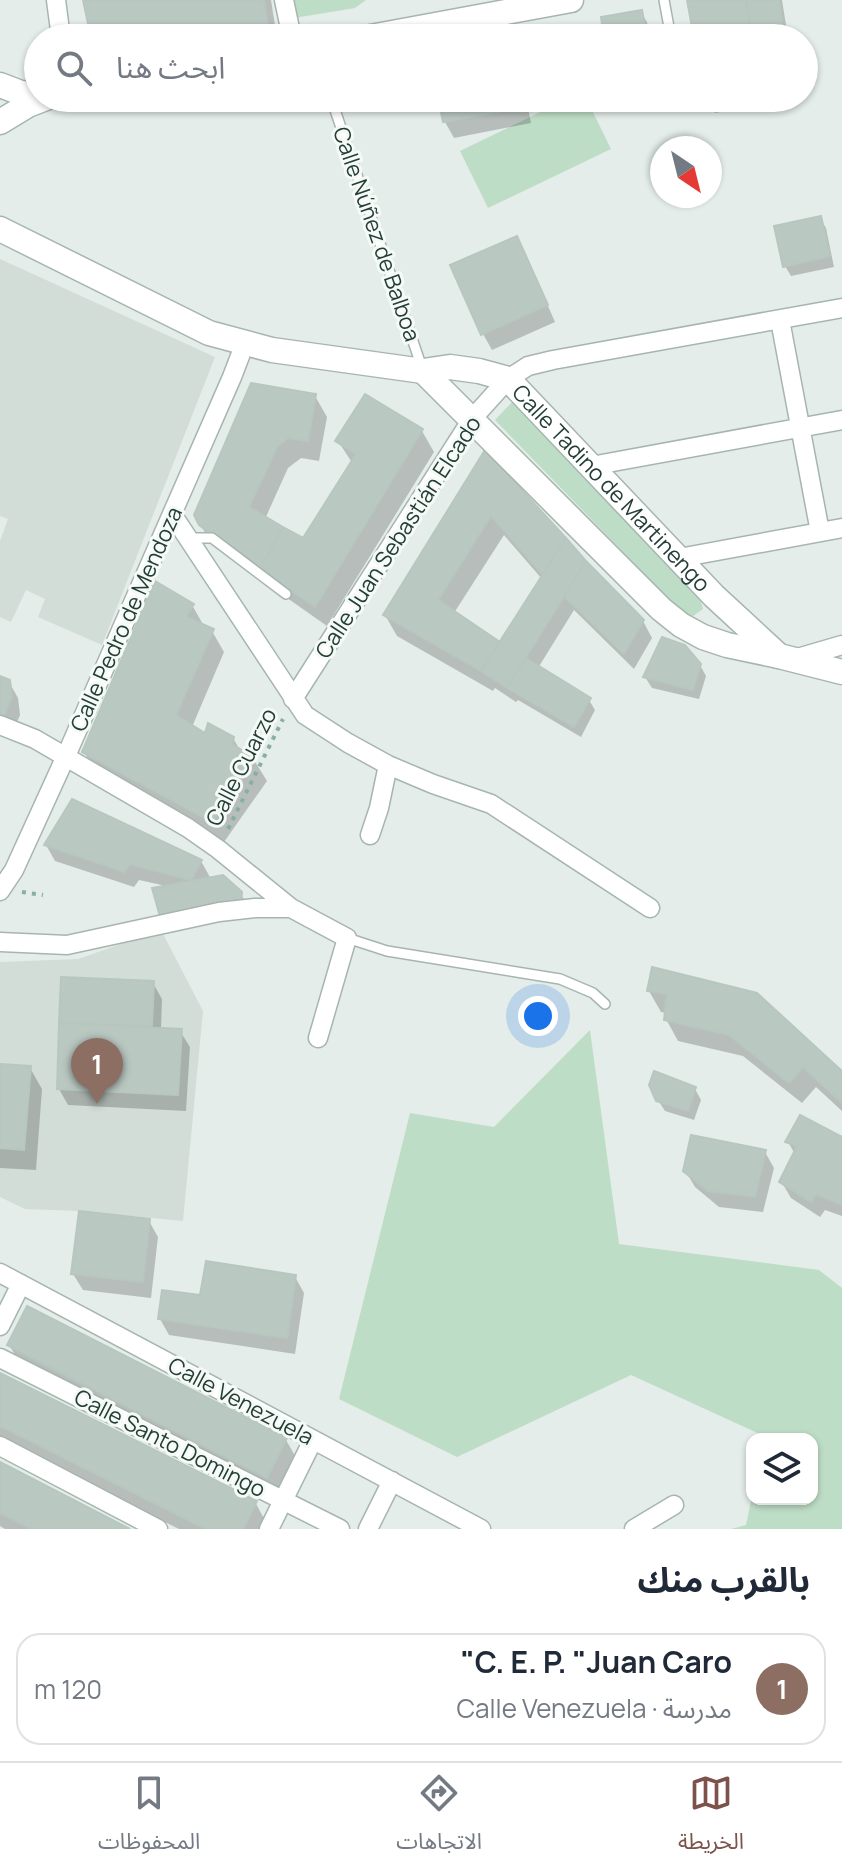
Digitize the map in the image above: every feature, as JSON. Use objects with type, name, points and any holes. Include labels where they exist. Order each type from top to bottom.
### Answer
[{"type":"street","points":[[56,0],[59,24]]},
{"type":"street","points":[[284,0],[289,24]]},
{"type":"street","points":[[438,24],[559,1]]},
{"type":"street","points":[[0,85],[24,93]]},
{"type":"street","points":[[0,122],[24,107]]},
{"type":"street","name":"Calle Tadino de Martinengo","points":[[0,229],[209,333],[272,350],[423,371],[450,367],[508,379],[746,627],[785,658]]},
{"type":"street","points":[[508,379],[528,366],[553,360],[842,308]]},
{"type":"street","points":[[780,320],[820,532]]},
{"type":"street","name":"Calle Pedro de Mendoza","points":[[0,891],[14,870],[66,756],[245,343]]},
{"type":"street","name":"Calle Tadino de Martinengo","points":[[423,371],[661,609],[681,625],[727,645],[842,672]]},
{"type":"street","name":"Calle Juan Sebastián Elcado","points":[[293,699],[472,419],[508,379]]},
{"type":"street","points":[[591,466],[842,420]]},
{"type":"street","points":[[172,514],[305,715],[388,765],[491,804],[650,908]]},
{"type":"street","points":[[679,558],[842,528]]},
{"type":"street","points":[[785,658],[842,645]]},
{"type":"street","points":[[0,725],[35,739],[188,828],[291,908],[347,938],[318,1038]]},
{"type":"street","points":[[370,835],[388,765]]},
{"type":"street","points":[[0,942],[67,945],[219,912],[291,908]]},
{"type":"street","name":"Calle Venezuela","points":[[0,1273],[392,1481],[460,1524],[481,1529]]},
{"type":"street","points":[[0,1326],[21,1284]]},
{"type":"street","name":"Calle Santo Domingo","points":[[0,1358],[340,1529]]},
{"type":"street","points":[[269,1529],[313,1440]]},
{"type":"street","points":[[0,1446],[158,1529]]},
{"type":"street","points":[[368,1529],[392,1481]]},
{"type":"street","points":[[634,1529],[674,1505]]},
{"type":"lane","points":[[664,0],[668,24]]},
{"type":"lane","name":"Calle Núñez de Balboa","points":[[336,112],[423,371]]},
{"type":"lane","points":[[190,542],[197,538],[212,538],[286,594]]},
{"type":"lane","points":[[347,938],[387,951],[560,979],[593,993],[605,1004]]},
{"type":"path","name":"Calle Cuarzo","points":[[218,849],[293,699]]},
{"type":"shaded area","points":[[0,259],[215,357],[102,645],[38,617],[45,599],[26,590],[11,622],[0,617],[0,541],[8,519],[0,516]]},
{"type":"shaded area","points":[[161,930],[203,1011],[183,1221],[25,1209],[0,1197],[0,962],[78,959]]},
{"type":"green space","points":[[286,0],[366,0],[355,8],[288,19]]},
{"type":"green space","points":[[540,112],[593,112],[611,149],[488,208],[460,151]]},
{"type":"green space","points":[[514,400],[700,598],[703,609],[693,616],[684,615],[495,420]]},
{"type":"green space","points":[[590,1030],[619,1244],[819,1270],[842,1288],[842,1529],[731,1529],[746,1525],[750,1505],[818,1505],[818,1433],[757,1433],[631,1375],[457,1457],[339,1399],[410,1113],[494,1127]]},
{"type":"building","points":[[83,0],[264,0],[268,24],[88,24]]},
{"type":"building","points":[[687,0],[746,0],[750,24],[691,24]]},
{"type":"building","points":[[746,0],[779,0],[783,24],[750,24]]},
{"type":"building","points":[[642,10],[644,24],[602,24],[601,17]]},
{"type":"building","points":[[441,112],[496,112],[443,122]]},
{"type":"building","points":[[821,216],[830,256],[783,267],[774,226]]},
{"type":"building","points":[[517,236],[548,305],[481,335],[450,265]]},
{"type":"building","points":[[251,383],[316,394],[308,441],[288,438],[277,447],[249,507],[283,527],[260,569],[199,525],[194,515]]},
{"type":"building","points":[[365,394],[423,429],[315,607],[260,569],[283,527],[303,538],[356,454],[335,441]]},
{"type":"building","points":[[485,450],[566,538],[542,574],[491,516],[438,600],[500,642],[481,671],[383,615]]},
{"type":"building","points":[[566,538],[586,561],[507,688],[481,671]]},
{"type":"building","points":[[586,561],[644,620],[624,654],[564,596]]},
{"type":"building","points":[[155,581],[194,604],[186,617],[214,629],[176,715],[205,733],[208,723],[234,737],[232,744],[256,759],[212,822],[82,752]]},
{"type":"building","points":[[662,637],[685,645],[701,664],[693,690],[643,677]]},
{"type":"building","points":[[526,658],[591,698],[574,727],[507,688]]},
{"type":"building","points":[[0,676],[10,680],[12,697],[0,724]]},
{"type":"building","points":[[72,799],[202,860],[191,880],[129,864],[125,872],[44,845]]},
{"type":"building","points":[[223,875],[242,892],[241,902],[161,920],[152,888]]},
{"type":"building","points":[[652,967],[757,993],[842,1071],[842,1103],[803,1067],[789,1083],[729,1035],[664,1020],[667,994],[647,991]]},
{"type":"building","points":[[61,977],[154,981],[152,1026],[59,1023]]},
{"type":"building","points":[[59,1023],[182,1029],[178,1095],[57,1089]]},
{"type":"building","points":[[0,1064],[31,1066],[24,1150],[0,1148]]},
{"type":"building","points":[[654,1071],[696,1087],[688,1111],[656,1101],[649,1085]]},
{"type":"building","points":[[800,1115],[842,1137],[842,1205],[816,1194],[811,1202],[779,1182],[797,1146],[785,1142]]},
{"type":"building","points":[[691,1135],[766,1150],[755,1197],[708,1191],[683,1171]]},
{"type":"building","points":[[79,1211],[150,1219],[143,1282],[71,1274]]},
{"type":"building","points":[[206,1261],[296,1275],[287,1338],[158,1319],[162,1290],[200,1295]]},
{"type":"building","points":[[27,1306],[287,1438],[267,1478],[7,1345]]},
{"type":"building","points":[[0,1373],[257,1501],[243,1529],[206,1529],[0,1426]]},
{"type":"building","points":[[0,1462],[130,1529],[32,1529],[0,1513]]},
{"type":"place","name":"C. E. P. \"Juan Caro\"","points":[[97,1104]]}]
